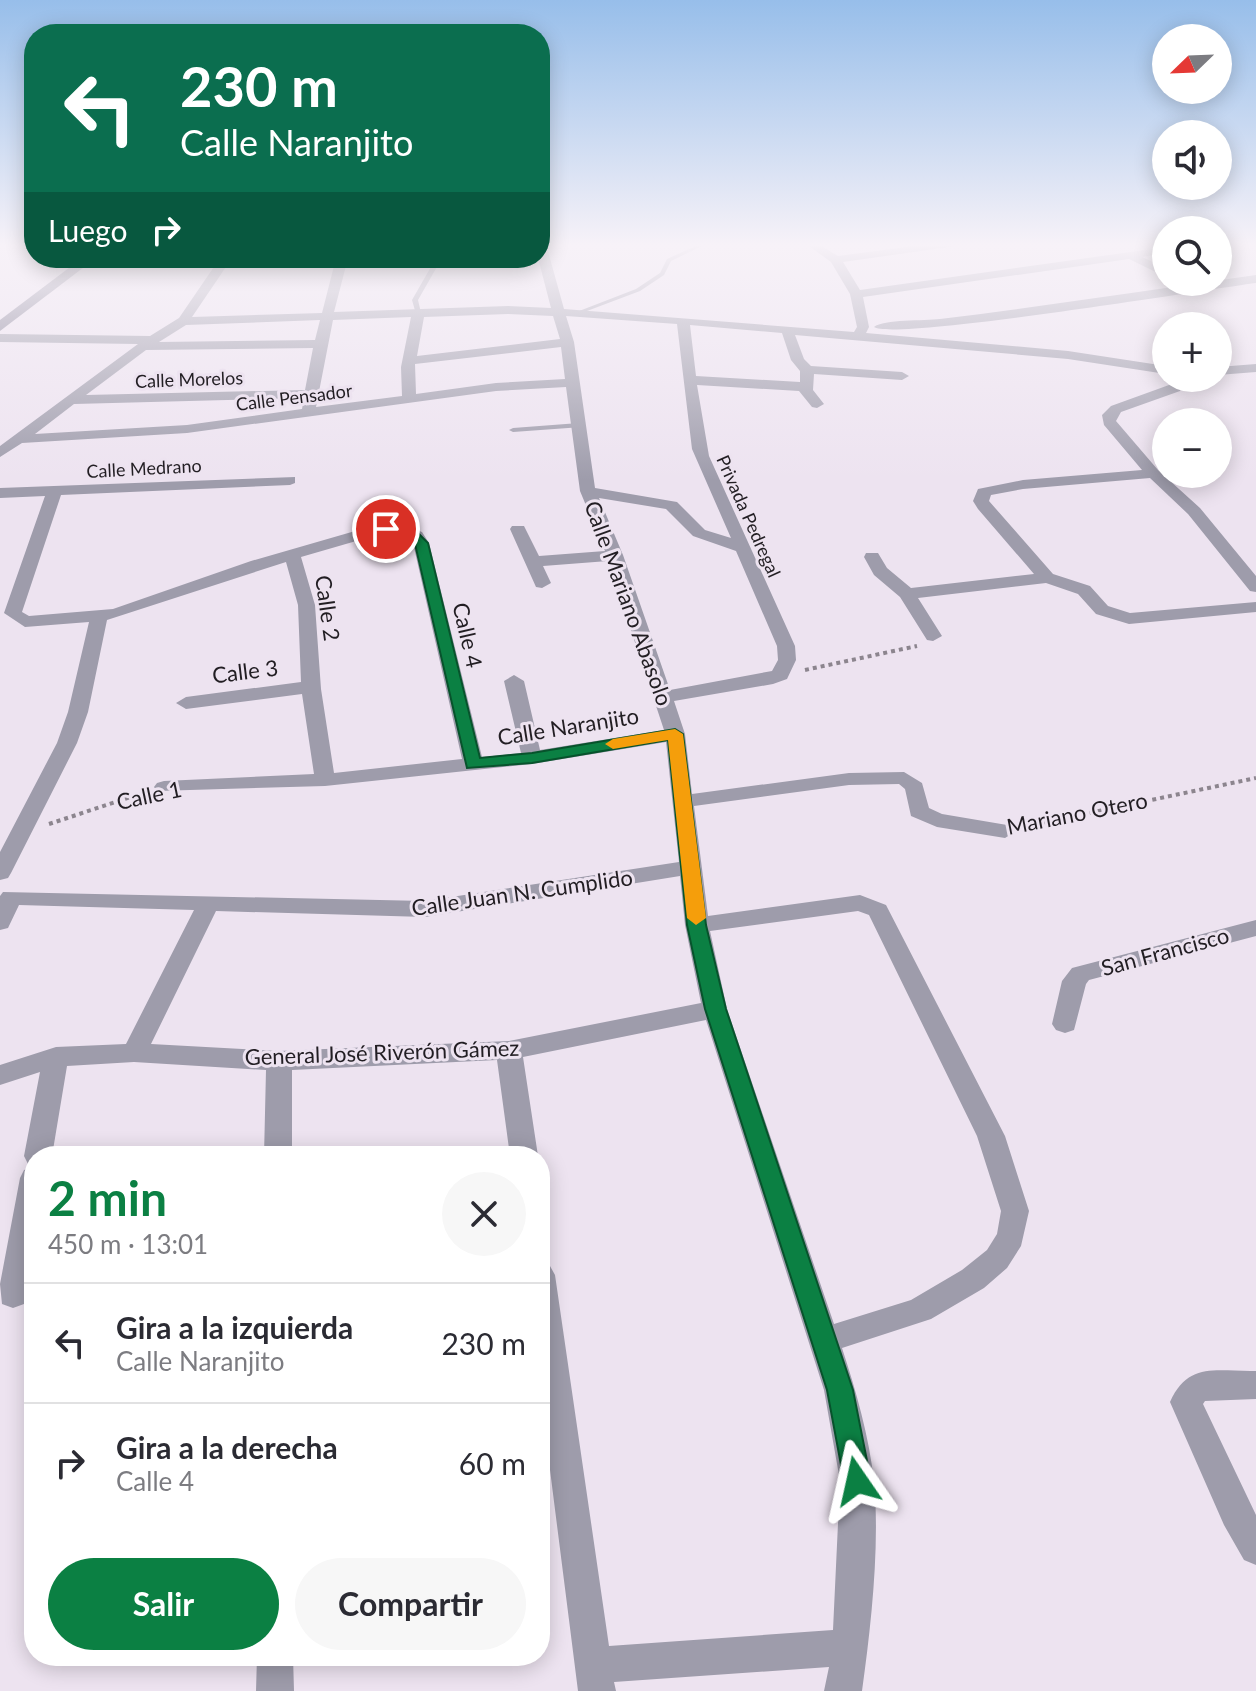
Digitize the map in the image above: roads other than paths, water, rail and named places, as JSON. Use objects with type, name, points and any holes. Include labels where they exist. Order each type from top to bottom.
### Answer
[{"type":"street","points":[[0,453],[68,400],[180,323]]},
{"type":"street","points":[[309,414],[310,394],[327,323]]},
{"type":"street","points":[[409,399],[409,361],[416,323]]},
{"type":"street","name":"Calle Mariano Abasolo","points":[[568,323],[571,383],[588,491],[615,555],[675,734],[697,925],[715,1009],[840,1390],[857,1481],[856,1566],[850,1647],[843,1691]]},
{"type":"street","name":"Privada Pedregal","points":[[664,697],[780,675],[787,660],[786,646],[740,547],[709,470],[697,453],[699,429],[689,380],[683,323]]},
{"type":"street","points":[[705,323],[787,330],[860,331],[944,323]]},
{"type":"street","points":[[859,323],[860,331],[893,358],[910,392]]},
{"type":"street","points":[[787,330],[798,360],[807,370],[806,391],[817,404]]},
{"type":"street","points":[[0,338],[320,344]]},
{"type":"street","points":[[409,361],[567,342]]},
{"type":"street","points":[[1232,364],[1249,354]]},
{"type":"street","points":[[807,370],[893,358],[1068,355],[1152,368]]},
{"type":"street","points":[[1232,369],[1256,368]]},
{"type":"street","points":[[689,380],[808,387]]},
{"type":"street","name":"Calle Pensador","points":[[21,439],[215,425],[496,387],[571,383]]},
{"type":"street","points":[[1152,472],[1113,430],[1109,415],[1124,404],[1162,392]]},
{"type":"street","name":"Calle Morelos","points":[[68,400],[310,394]]},
{"type":"street","points":[[215,425],[211,410],[216,396]]},
{"type":"street","points":[[1047,578],[986,509],[981,501],[984,492],[1014,486],[1095,482],[1152,473]]},
{"type":"street","name":"Calle Medrano","points":[[0,493],[290,480]]},
{"type":"street","points":[[1169,488],[1194,511],[1256,587]]},
{"type":"street","points":[[588,491],[671,505],[699,533],[740,547]]},
{"type":"street","points":[[54,492],[13,613],[25,622],[99,617],[130,610],[292,556]]},
{"type":"street","name":"Calle 2","points":[[325,780],[310,687],[311,629],[302,576],[292,556],[349,536],[400,529]]},
{"type":"street","name":"Calle 4","points":[[400,529],[416,535],[421,543],[473,764]]},
{"type":"street","points":[[518,529],[542,583]]},
{"type":"street","points":[[533,562],[615,555]]},
{"type":"street","points":[[872,557],[880,571],[907,594],[933,636]]},
{"type":"street","points":[[907,594],[1047,578],[1084,590],[1102,610],[1129,619],[1256,607]]},
{"type":"street","points":[[0,873],[67,743],[78,712],[99,617]]},
{"type":"street","points":[[514,681],[532,758]]},
{"type":"street","name":"Calle 3","points":[[186,703],[310,687]]},
{"type":"street","name":"Calle Naranjito","points":[[325,780],[532,758],[675,734]]},
{"type":"street","name":"Mariano Otero","points":[[685,801],[849,779],[904,778],[915,787],[919,811],[930,818],[1005,831]]},
{"type":"street","name":"Calle 1","points":[[164,787],[325,780]]},
{"type":"street","name":"Calle Juan N. Cumplido","points":[[5,891],[208,904],[425,909],[692,867]]},
{"type":"street","points":[[0,922],[5,891]]},
{"type":"street","points":[[134,1053],[208,904]]},
{"type":"street","points":[[697,925],[849,904],[869,904],[883,917],[991,1136],[1015,1211],[1011,1237],[997,1259],[973,1279],[920,1310],[823,1341]]},
{"type":"street","name":"San Francisco","points":[[1065,1024],[1074,981],[1081,974],[1256,928]]},
{"type":"street","name":"General José Riverón Gámez","points":[[0,1075],[56,1057],[134,1053],[279,1061],[509,1050],[715,1009]]},
{"type":"street","points":[[509,1050],[523,1146]]},
{"type":"street","points":[[40,1146],[56,1057]]},
{"type":"street","points":[[278,1146],[279,1061]]},
{"type":"street","points":[[13,1295],[24,1234]]},
{"type":"street","points":[[550,1347],[596,1678],[850,1647]]},
{"type":"street","points":[[1256,1385],[1196,1387],[1186,1402],[1236,1513],[1256,1548]]},
{"type":"street","points":[[275,1666],[275,1691]]},
{"type":"lane","points":[[513,430],[579,425]]}]
